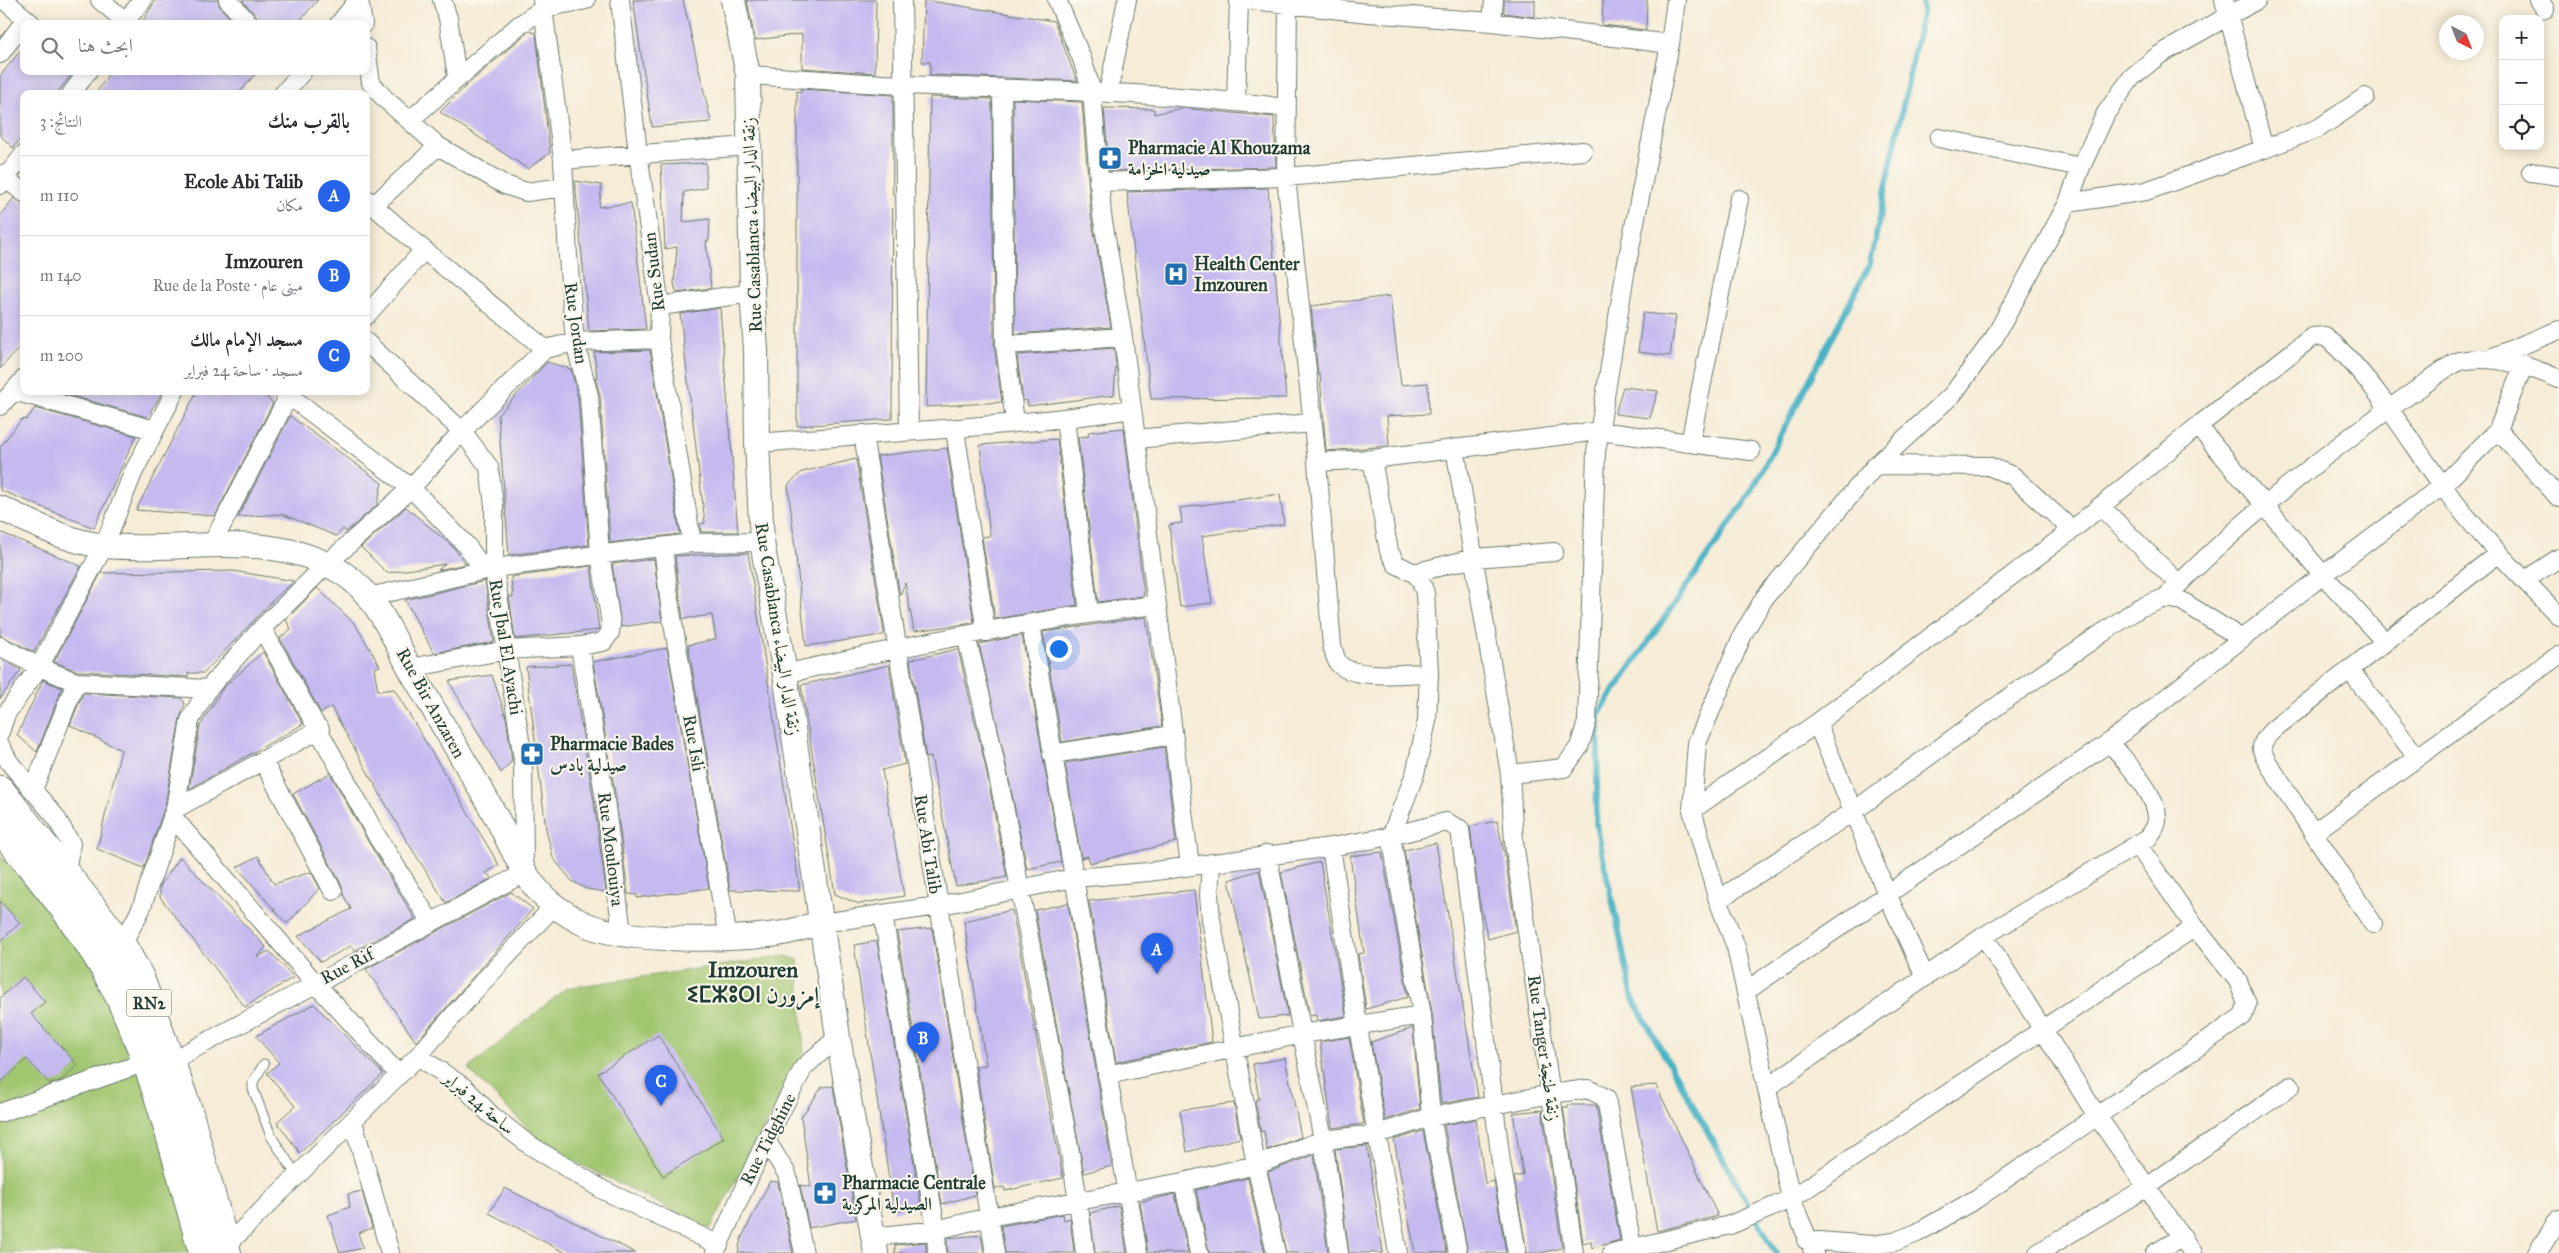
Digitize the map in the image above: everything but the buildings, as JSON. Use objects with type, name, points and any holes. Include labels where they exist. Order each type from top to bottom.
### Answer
[{"type":"highway","name":"RN2","points":[[0,790],[122,945],[140,978],[158,1062]]},
{"type":"highway","name":"RN2","points":[[0,828],[87,940],[188,1110],[218,1251]]},
{"type":"main road","name":"Rue Casablanca زنقة الدار البيضاء","points":[[732,0],[748,75],[752,293],[756,350],[757,442],[762,542],[785,674],[838,1037],[874,1245]]},
{"type":"main road","name":"Rue Bir Anzaren","points":[[0,508],[44,529],[104,546],[142,547],[212,544],[273,548],[307,555],[346,575],[369,597],[495,815],[524,873],[554,906],[587,925],[622,933],[690,938],[728,938],[779,934],[822,923]]},
{"type":"street","points":[[4,0],[28,20]]},
{"type":"street","points":[[100,0],[121,20]]},
{"type":"street","points":[[126,20],[143,0]]},
{"type":"street","points":[[228,0],[246,20]]},
{"type":"street","points":[[342,20],[359,0]]},
{"type":"street","points":[[359,0],[362,20]]},
{"type":"street","points":[[442,0],[448,18],[457,77]]},
{"type":"street","points":[[410,120],[457,77],[543,4],[586,0]]},
{"type":"street","name":"Rue Sudan","points":[[620,0],[638,153],[660,306],[659,339],[692,543]]},
{"type":"street","points":[[902,0],[909,430]]},
{"type":"street","points":[[1058,0],[1082,60],[1100,93]]},
{"type":"street","points":[[1127,0],[1100,93],[1098,182],[1123,337],[1155,605],[1190,866]]},
{"type":"street","points":[[1236,101],[1239,0]]},
{"type":"street","points":[[1251,0],[1492,22],[1670,44]]},
{"type":"street","points":[[1492,22],[1494,0]]},
{"type":"street","points":[[1510,774],[1564,768],[1579,747],[1587,722],[1596,452],[1626,268],[1670,44],[1676,0]]},
{"type":"street","points":[[2138,844],[2195,927],[2238,981],[2247,1004],[2243,1016],[1976,1199],[1918,1233],[1873,1249],[1810,1246],[1791,1199],[1736,947],[1718,900],[1692,810],[1697,743],[1743,634],[1765,597],[1876,465],[1959,386],[1994,338],[2068,203],[2081,167],[2106,113],[2132,77],[2159,55],[2226,8],[2257,0]]},
{"type":"street","name":"Rue Jordan","points":[[543,4],[563,160],[575,342],[589,396],[600,554],[612,624],[610,633],[603,642],[580,646]]},
{"type":"street","points":[[1288,4],[1286,177],[1317,462],[1332,646],[1338,664],[1347,670],[1359,674],[1429,673]]},
{"type":"street","points":[[2226,8],[2264,149]]},
{"type":"street","points":[[0,54],[20,31]]},
{"type":"street","points":[[74,90],[85,75]]},
{"type":"street","points":[[286,90],[297,75]]},
{"type":"street","points":[[370,75],[371,82],[384,98],[438,146],[505,185],[526,192],[564,187]]},
{"type":"street","points":[[748,75],[902,85],[1002,88],[1236,101],[1286,108]]},
{"type":"street","points":[[1002,88],[1005,345],[1015,422]]},
{"type":"street","points":[[2068,203],[2146,191],[2264,149],[2319,128],[2365,97]]},
{"type":"street","points":[[1939,138],[2081,167]]},
{"type":"street","points":[[438,146],[370,203],[545,349]]},
{"type":"street","points":[[563,160],[748,146]]},
{"type":"street","points":[[1098,182],[1286,177],[1583,152]]},
{"type":"street","points":[[20,159],[2,179],[20,190]]},
{"type":"street","points":[[2531,172],[2559,176]]},
{"type":"street","points":[[1690,443],[1739,199]]},
{"type":"street","points":[[370,311],[424,250]]},
{"type":"street","points":[[660,306],[752,293]]},
{"type":"street","points":[[2488,360],[2559,330]]},
{"type":"street","points":[[1692,810],[1817,723],[2072,530],[2198,426],[2312,338],[2325,336],[2336,345],[2389,409],[2442,486],[2499,554],[2559,616]]},
{"type":"street","points":[[1005,345],[1123,337]]},
{"type":"street","points":[[122,945],[141,909],[173,813],[190,720],[208,690],[262,628],[327,564],[411,488],[462,431],[545,349],[575,342],[659,339]]},
{"type":"street","name":"Rue Jbal El Ayachi","points":[[370,346],[462,431],[489,467],[494,505],[489,569],[507,650],[523,760],[524,873]]},
{"type":"street","points":[[1718,900],[1854,811],[2015,693],[2139,608],[2165,598],[2265,506],[2389,409],[2459,361],[2488,360],[2524,364],[2559,379]]},
{"type":"street","points":[[1746,991],[2110,742],[2323,575],[2442,486],[2498,430],[2524,364]]},
{"type":"street","points":[[0,406],[19,385]]},
{"type":"street","points":[[49,395],[154,430]]},
{"type":"street","points":[[0,732],[6,714],[39,667],[104,546],[133,473],[173,395]]},
{"type":"street","points":[[212,544],[286,395]]},
{"type":"street","points":[[291,395],[411,488],[489,569]]},
{"type":"street","points":[[757,442],[909,430],[956,430],[1015,422],[1065,420],[1132,409]]},
{"type":"street","points":[[1065,420],[1089,613]]},
{"type":"street","points":[[1136,439],[1312,423]]},
{"type":"street","points":[[2198,426],[2323,575],[2385,642]]},
{"type":"street","points":[[956,430],[986,632]]},
{"type":"street","points":[[2498,430],[2559,498]]},
{"type":"street","points":[[1317,462],[1372,459],[1599,431],[1751,452]]},
{"type":"street","name":"Rue Abi Talib","points":[[863,434],[937,906],[995,1253]]},
{"type":"street","name":"Rue Tanger زنقة طنجة","points":[[1455,448],[1510,774],[1514,842],[1574,1253]]},
{"type":"street","points":[[1372,459],[1389,551],[1396,564],[1414,572],[1420,580],[1425,593],[1429,673],[1427,721],[1415,774],[1391,836],[1422,1015],[1430,1117],[1458,1253]]},
{"type":"street","points":[[1876,465],[1988,466],[2012,476],[2072,530]]},
{"type":"street","points":[[2100,506],[2179,584]]},
{"type":"street","points":[[369,597],[489,569],[692,543],[762,542]]},
{"type":"street","name":"Rue Isli","points":[[663,547],[672,616],[728,938]]},
{"type":"street","points":[[1414,572],[1474,558],[1554,552]]},
{"type":"street","points":[[2373,924],[2262,753],[2261,746],[2265,737],[2275,728],[2499,554]]},
{"type":"street","points":[[2525,580],[2559,558]]},
{"type":"street","points":[[2165,598],[2182,600],[2242,639]]},
{"type":"street","points":[[785,674],[897,647],[1089,613],[1155,605]]},
{"type":"street","points":[[1031,624],[1052,754],[1070,844],[1073,878],[1138,1253]]},
{"type":"street","points":[[262,628],[320,729],[378,838],[430,921]]},
{"type":"street","points":[[966,636],[983,700],[1020,888],[1079,1200],[1085,1253]]},
{"type":"street","points":[[0,646],[39,667],[76,682],[208,690]]},
{"type":"street","points":[[410,668],[507,650],[580,646]]},
{"type":"street","name":"Rue Moulouiya","points":[[580,646],[606,800],[622,933]]},
{"type":"street","points":[[2313,833],[2559,655]]},
{"type":"street","points":[[2349,670],[2417,757]]},
{"type":"street","points":[[34,790],[76,682]]},
{"type":"street","points":[[1817,723],[1887,894],[1925,977]]},
{"type":"street","points":[[173,813],[320,729]]},
{"type":"street","points":[[1052,754],[1172,734]]},
{"type":"street","points":[[1768,1087],[1984,936],[2148,838],[2156,826],[2157,816],[2152,798],[2110,742]]},
{"type":"street","points":[[0,745],[9,762],[55,816],[71,844],[65,875]]},
{"type":"street","points":[[262,761],[333,891]]},
{"type":"street","points":[[173,813],[315,983],[399,1075]]},
{"type":"street","points":[[822,923],[937,906],[1073,878],[1190,866],[1391,836],[1446,822],[1454,824],[1460,829],[1494,1106],[1517,1253]]},
{"type":"street","points":[[1331,846],[1358,1026],[1398,1253]]},
{"type":"street","points":[[1267,854],[1323,1140],[1339,1253]]},
{"type":"street","points":[[1211,862],[1209,895],[1211,919],[1256,1165],[1276,1253]]},
{"type":"street","name":"Rue Rif","points":[[0,1113],[158,1062],[315,983],[524,873]]},
{"type":"street","points":[[218,1251],[353,1122],[418,1056],[478,986],[554,906]]},
{"type":"street","points":[[883,915],[936,1230],[937,1253]]},
{"type":"street","points":[[1612,1253],[1633,1251],[1730,1225],[1791,1199],[2195,927]]},
{"type":"street","points":[[1984,936],[2097,1116],[2193,1253]]},
{"type":"street","points":[[1107,1075],[1302,1034],[1422,1015]]},
{"type":"street","name":"Rue Tidghine","points":[[717,1249],[766,1140],[804,1067],[838,1037]]},
{"type":"street","name":"ساحة 24 فبراير","points":[[418,1056],[465,1088],[491,1116],[528,1144],[603,1190],[717,1249]]},
{"type":"street","points":[[2038,1253],[2147,1187],[2290,1086]]},
{"type":"street","points":[[874,1245],[989,1217],[1184,1182],[1256,1165],[1323,1140],[1377,1134],[1430,1117],[1551,1094],[1588,1089],[1606,1098],[1633,1251]]},
{"type":"street","points":[[353,1122],[390,1253]]},
{"type":"street","points":[[766,1140],[787,1174],[804,1253]]},
{"type":"street","points":[[1184,1182],[1199,1253]]},
{"type":"street","points":[[2544,1250],[2559,1219]]},
{"type":"street","points":[[2155,1253],[2183,1237]]},
{"type":"lane","points":[[264,1064],[253,1082],[253,1089],[270,1136],[297,1176]]},
{"type":"green space","points":[[0,855],[83,947],[138,1064],[194,1253],[0,1253]]},
{"type":"green space","points":[[786,956],[798,960],[804,1053],[710,1229],[546,1147],[468,1069],[566,988]]},
{"type":"waterway","points":[[1776,1253],[1633,999],[1596,824],[1599,713],[1750,494],[1870,264],[1923,10],[1922,0]]},
{"type":"place","name":"Pharmacie Al Khouzama صيدلية الخزامة","points":[[1110,158]]},
{"type":"place","name":"Health Center Imzouren","points":[[1176,274]]},
{"type":"place","name":"Pharmacie Bades صيدلية بادس","points":[[532,754]]},
{"type":"place","name":"Ecole Abi Talib","points":[[1157,974]]},
{"type":"place","name":"Imzouren","points":[[923,1063]]},
{"type":"place","name":"مسجد الإمام مالك","points":[[661,1106]]},
{"type":"place","name":"Pharmacie Centrale الصيدلية المركزية","points":[[825,1193]]},
{"type":"district","name":"Imzouren ⵉⵎⵣⵓⵔⵏ إمزورن","points":[[753,982]]}]
